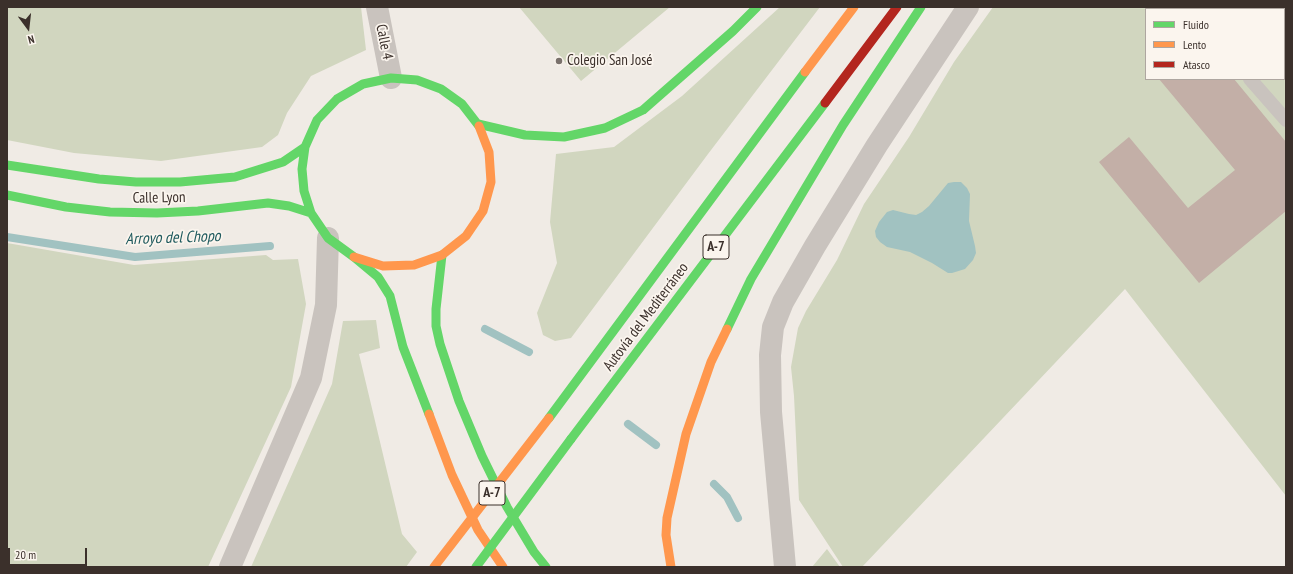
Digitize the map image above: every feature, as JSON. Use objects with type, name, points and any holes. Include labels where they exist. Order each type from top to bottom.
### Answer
[{"type":"main road","points":[[478,124],[526,135],[564,137],[605,128],[643,110],[733,31],[757,7]]},
{"type":"main road","name":"Autovía del Mediterráneo","points":[[434,567],[549,418],[854,7]]},
{"type":"main road","name":"Autovía del Mediterráneo","points":[[476,567],[897,7]]},
{"type":"main road","points":[[671,567],[666,535],[667,518],[686,434],[711,362],[751,279],[843,125],[921,7]]},
{"type":"main road","points":[[354,257],[383,266],[414,265],[442,255],[466,236],[483,211],[491,182],[489,152],[478,124],[462,104],[441,89],[417,80],[391,78],[363,84],[337,99],[317,120],[305,146],[302,169],[304,191],[311,213],[328,238],[354,257],[378,278],[390,296],[403,347],[452,475],[478,530],[503,567]]},
{"type":"main road","name":"Calle Lyon","points":[[7,165],[100,179],[136,182],[180,182],[235,177],[283,162],[305,146]]},
{"type":"main road","name":"Calle Lyon","points":[[7,195],[66,207],[110,212],[192,212],[268,203],[289,206],[311,213]]},
{"type":"main road","points":[[442,255],[436,309],[436,326],[440,344],[457,394],[482,456],[507,507],[534,552],[546,567]]},
{"type":"street","name":"Calle 4","points":[[377,7],[391,78]]},
{"type":"street","points":[[784,565],[771,412],[770,356],[773,327],[783,302],[818,240],[877,145],[968,7]]},
{"type":"street","points":[[230,567],[311,378],[326,305],[328,238]]},
{"type":"lane","points":[[1251,80],[1286,120]]},
{"type":"green space","points":[[7,7],[361,7],[366,50],[311,76],[287,113],[278,135],[262,147],[161,161],[74,153],[7,140]]},
{"type":"green space","points":[[519,7],[670,7],[581,81]]},
{"type":"green space","points":[[780,7],[820,7],[571,338],[555,341],[543,335],[537,313],[557,263],[550,222],[556,154],[614,147],[682,96]]},
{"type":"green space","points":[[993,7],[1225,7],[1226,8],[1145,8],[1145,80],[1285,80],[1285,76],[1286,77],[1286,496],[1125,289],[862,567],[843,567],[799,500],[794,396],[791,367],[798,328],[806,311],[837,260],[864,204],[909,137],[954,62]]},
{"type":"green space","points":[[1268,7],[1286,7],[1286,29],[1285,8]]},
{"type":"green space","points":[[7,243],[134,265],[266,255],[273,260],[298,259],[306,304],[291,387],[208,567],[7,567]]},
{"type":"green space","points":[[376,320],[380,348],[359,354],[402,534],[417,552],[406,567],[251,567],[332,384],[343,321]]},
{"type":"green space","points":[[827,549],[840,567],[812,567]]},
{"type":"water","points":[[961,182],[970,194],[969,221],[976,253],[973,260],[965,269],[948,273],[910,252],[887,247],[876,237],[875,231],[879,222],[887,212],[893,210],[916,215],[929,206],[948,183]]},
{"type":"building","points":[[1160,80],[1235,80],[1286,142],[1286,211],[1199,283],[1099,162],[1129,137],[1188,208],[1235,170]]},
{"type":"waterway","name":"Arroyo del Chopo","points":[[7,237],[135,257],[270,246]]},
{"type":"waterway","name":"Arroyo del Chopo","points":[[485,329],[529,352]]},
{"type":"waterway","name":"Arroyo del Chopo","points":[[628,424],[656,445]]},
{"type":"waterway","name":"Arroyo del Chopo","points":[[714,484],[727,497],[738,518]]},
{"type":"traffic: fast","points":[[478,124],[525,135],[564,137],[605,128],[643,110],[733,31],[757,7]]},
{"type":"traffic: fast","points":[[727,329],[751,279],[843,125],[921,7]]},
{"type":"traffic: fast","points":[[549,418],[805,72]]},
{"type":"traffic: fast","points":[[429,414],[403,347],[390,296],[378,277],[328,238],[311,213],[304,191],[302,169],[305,147],[317,120],[337,99],[363,84],[391,78],[417,80],[441,89],[462,104],[479,126]]},
{"type":"traffic: fast","points":[[571,439],[825,103]]},
{"type":"traffic: fast","points":[[7,165],[99,179],[136,182],[180,182],[235,177],[283,162],[305,147]]},
{"type":"traffic: fast","points":[[7,195],[66,207],[110,212],[157,213],[198,211],[268,203],[289,206],[311,213]]},
{"type":"traffic: fast","points":[[442,255],[436,309],[436,326],[440,344],[459,401],[482,456],[507,507],[534,552],[546,567]]},
{"type":"traffic: fast","points":[[476,567],[571,439]]},
{"type":"traffic: slow","points":[[805,72],[854,7]]},
{"type":"traffic: slow","points":[[354,257],[383,266],[414,265],[442,255],[466,236],[483,211],[491,182],[489,152],[479,126]]},
{"type":"traffic: slow","points":[[671,567],[666,535],[667,518],[686,434],[711,362],[727,329]]},
{"type":"traffic: slow","points":[[429,414],[452,475],[478,530],[503,567]]},
{"type":"traffic: slow","points":[[434,567],[549,418]]},
{"type":"traffic: jam","points":[[825,103],[897,7]]},
{"type":"place","name":"Colegio San José","points":[[559,61]]}]
